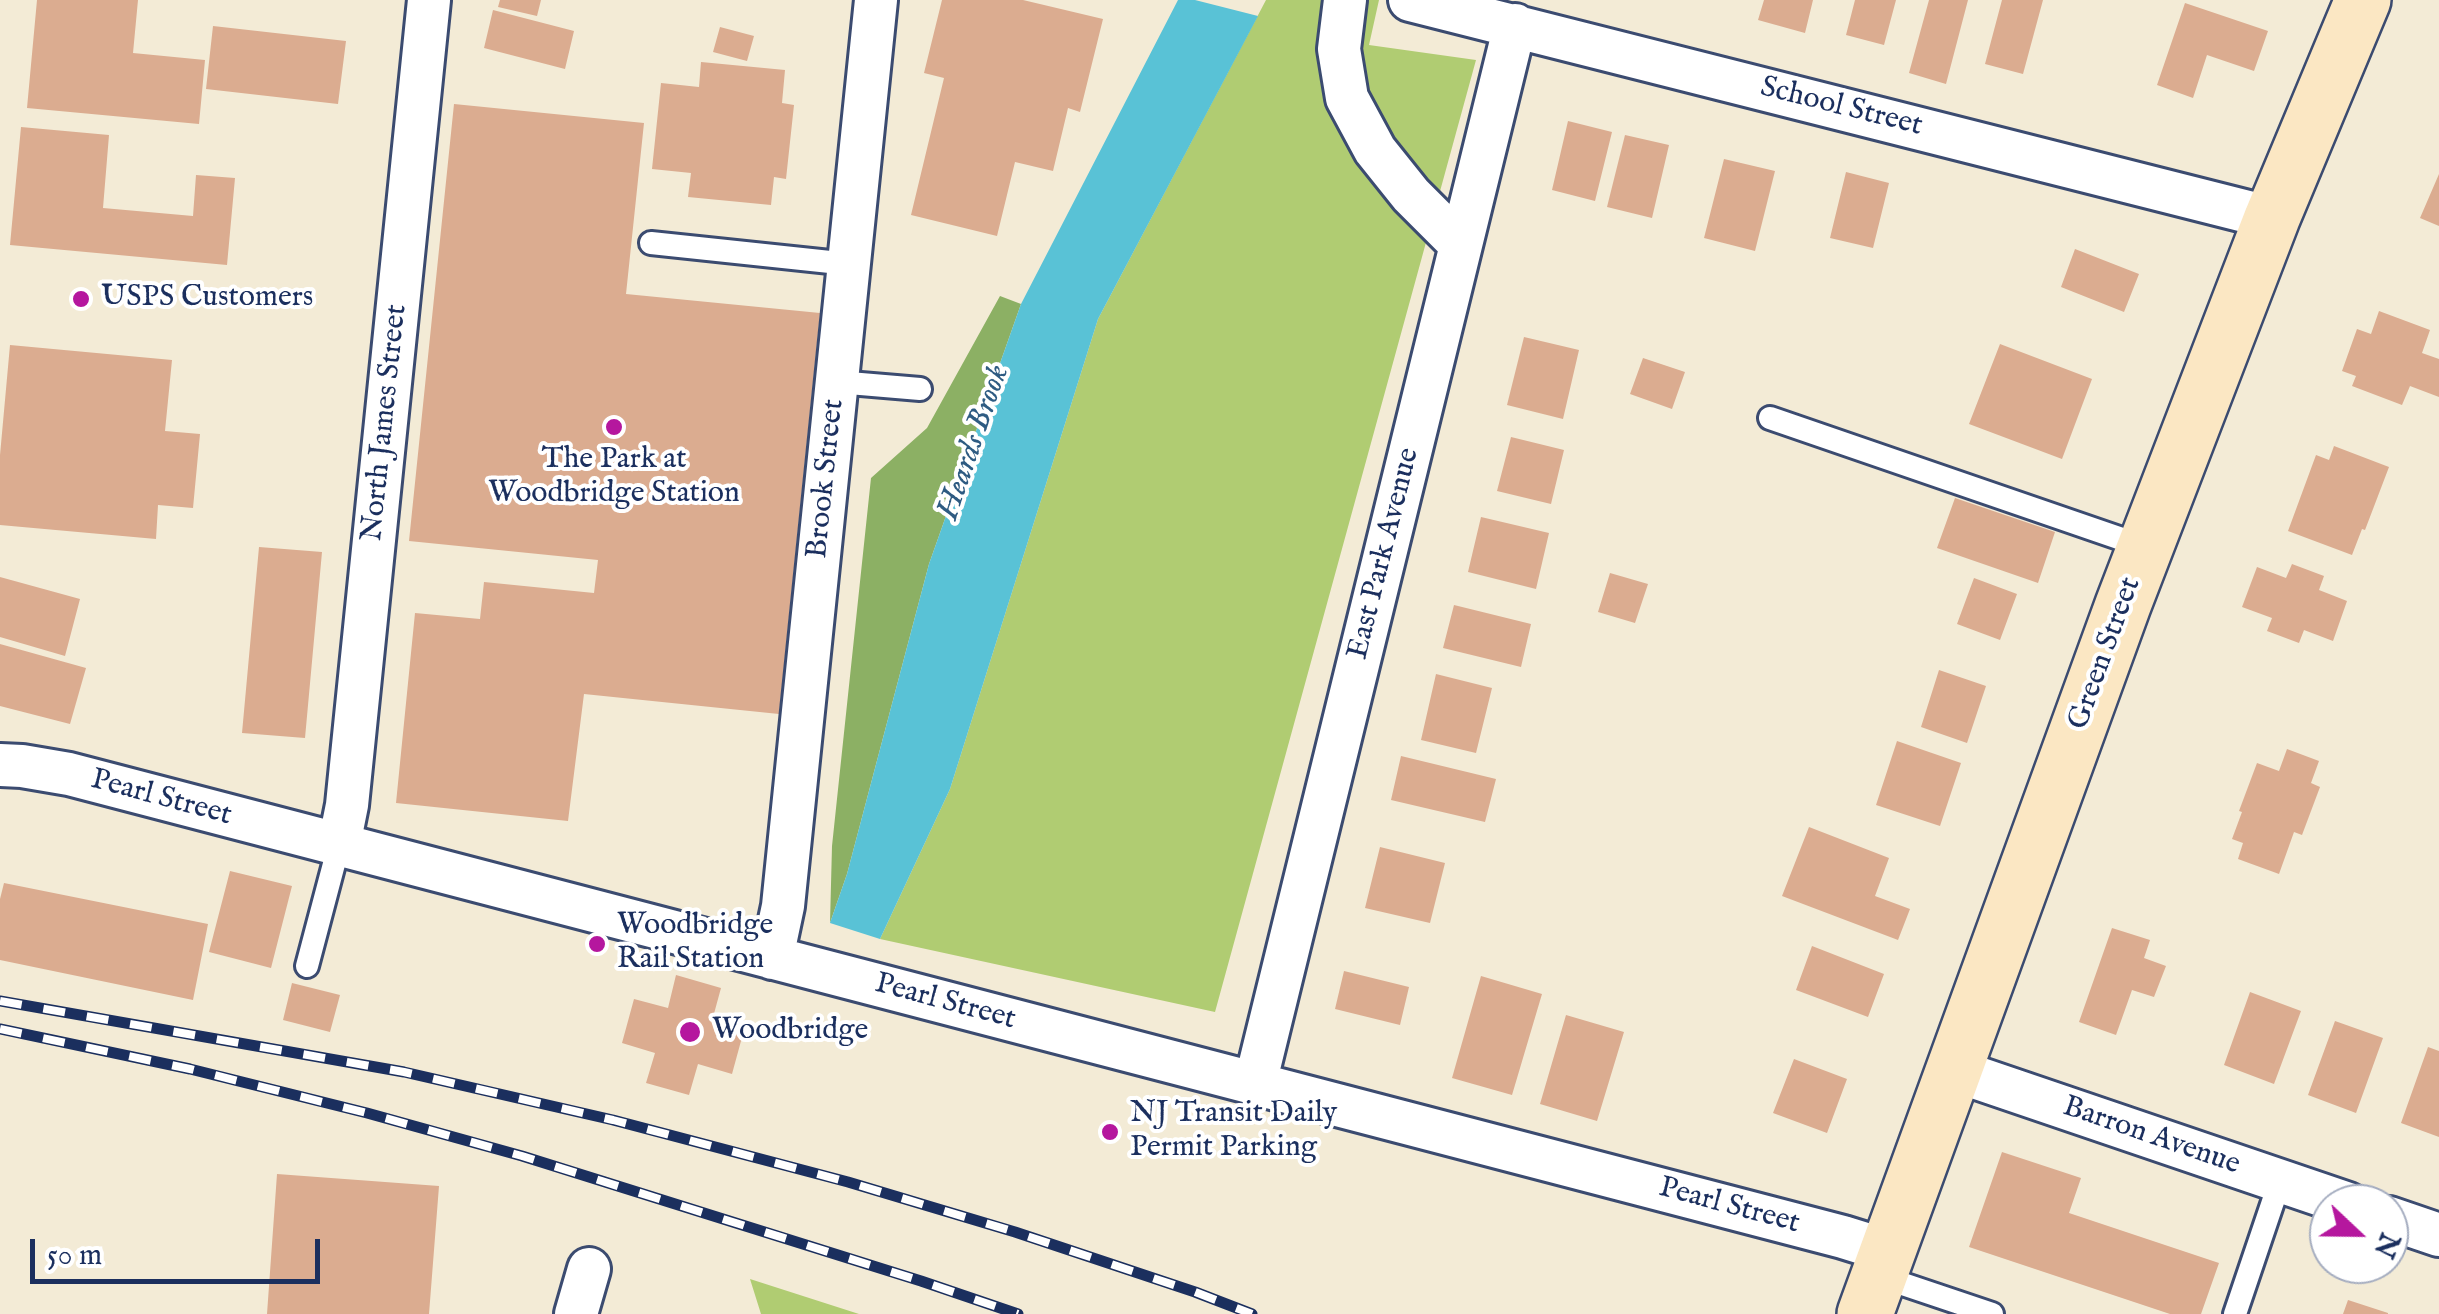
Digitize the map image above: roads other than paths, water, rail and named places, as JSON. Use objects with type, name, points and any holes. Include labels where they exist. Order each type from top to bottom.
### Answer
[{"type":"street","name":"North James Street","points":[[339,845],[348,804],[429,0]]},
{"type":"street","name":"Brook Street","points":[[772,958],[783,906],[876,0]]},
{"type":"street","points":[[1345,0],[1340,49],[1347,98],[1375,150],[1411,195],[1460,244]]},
{"type":"street","name":"School Street","points":[[1410,0],[2272,218]]},
{"type":"street","name":"Green Street","points":[[1878,1280],[2145,548],[2272,218],[2363,0]]},
{"type":"street","name":"East Park Avenue","points":[[1255,1084],[1515,25]]},
{"type":"street","name":"Pearl Street","points":[[0,765],[69,774],[1843,1237],[1878,1280]]},
{"type":"street","name":"Barron Avenue","points":[[1954,1070],[2309,1191]]},
{"type":"street","points":[[2409,1224],[2439,1234]]},
{"type":"street","points":[[576,1314],[589,1269]]},
{"type":"lane","points":[[652,244],[849,264]]},
{"type":"lane","points":[[837,382],[920,389]]},
{"type":"lane","points":[[1770,418],[2145,548]]},
{"type":"lane","points":[[307,966],[339,845]]},
{"type":"lane","points":[[2235,1314],[2280,1181]]},
{"type":"lane","points":[[1878,1280],[1992,1314]]},
{"type":"water","name":"Heards Brook","points":[[1178,0],[1195,0],[1258,16],[1098,319],[950,789],[880,939],[830,923],[847,874],[929,564],[1021,304]]},
{"type":"railway","points":[[0,1001],[404,1072],[613,1120],[848,1182],[1015,1232],[1252,1314]]},
{"type":"railway","points":[[0,1029],[190,1069],[522,1156],[1018,1314]]},
{"type":"place","name":"USPS Customers","points":[[81,299]]},
{"type":"place","name":"The Park at Woodbridge Station","points":[[614,427]]},
{"type":"place","name":"Woodbridge Rail Station","points":[[597,944]]},
{"type":"place","name":"Woodbridge","points":[[690,1032]]},
{"type":"place","name":"NJ Transit Daily Permit Parking","points":[[1110,1132]]}]
